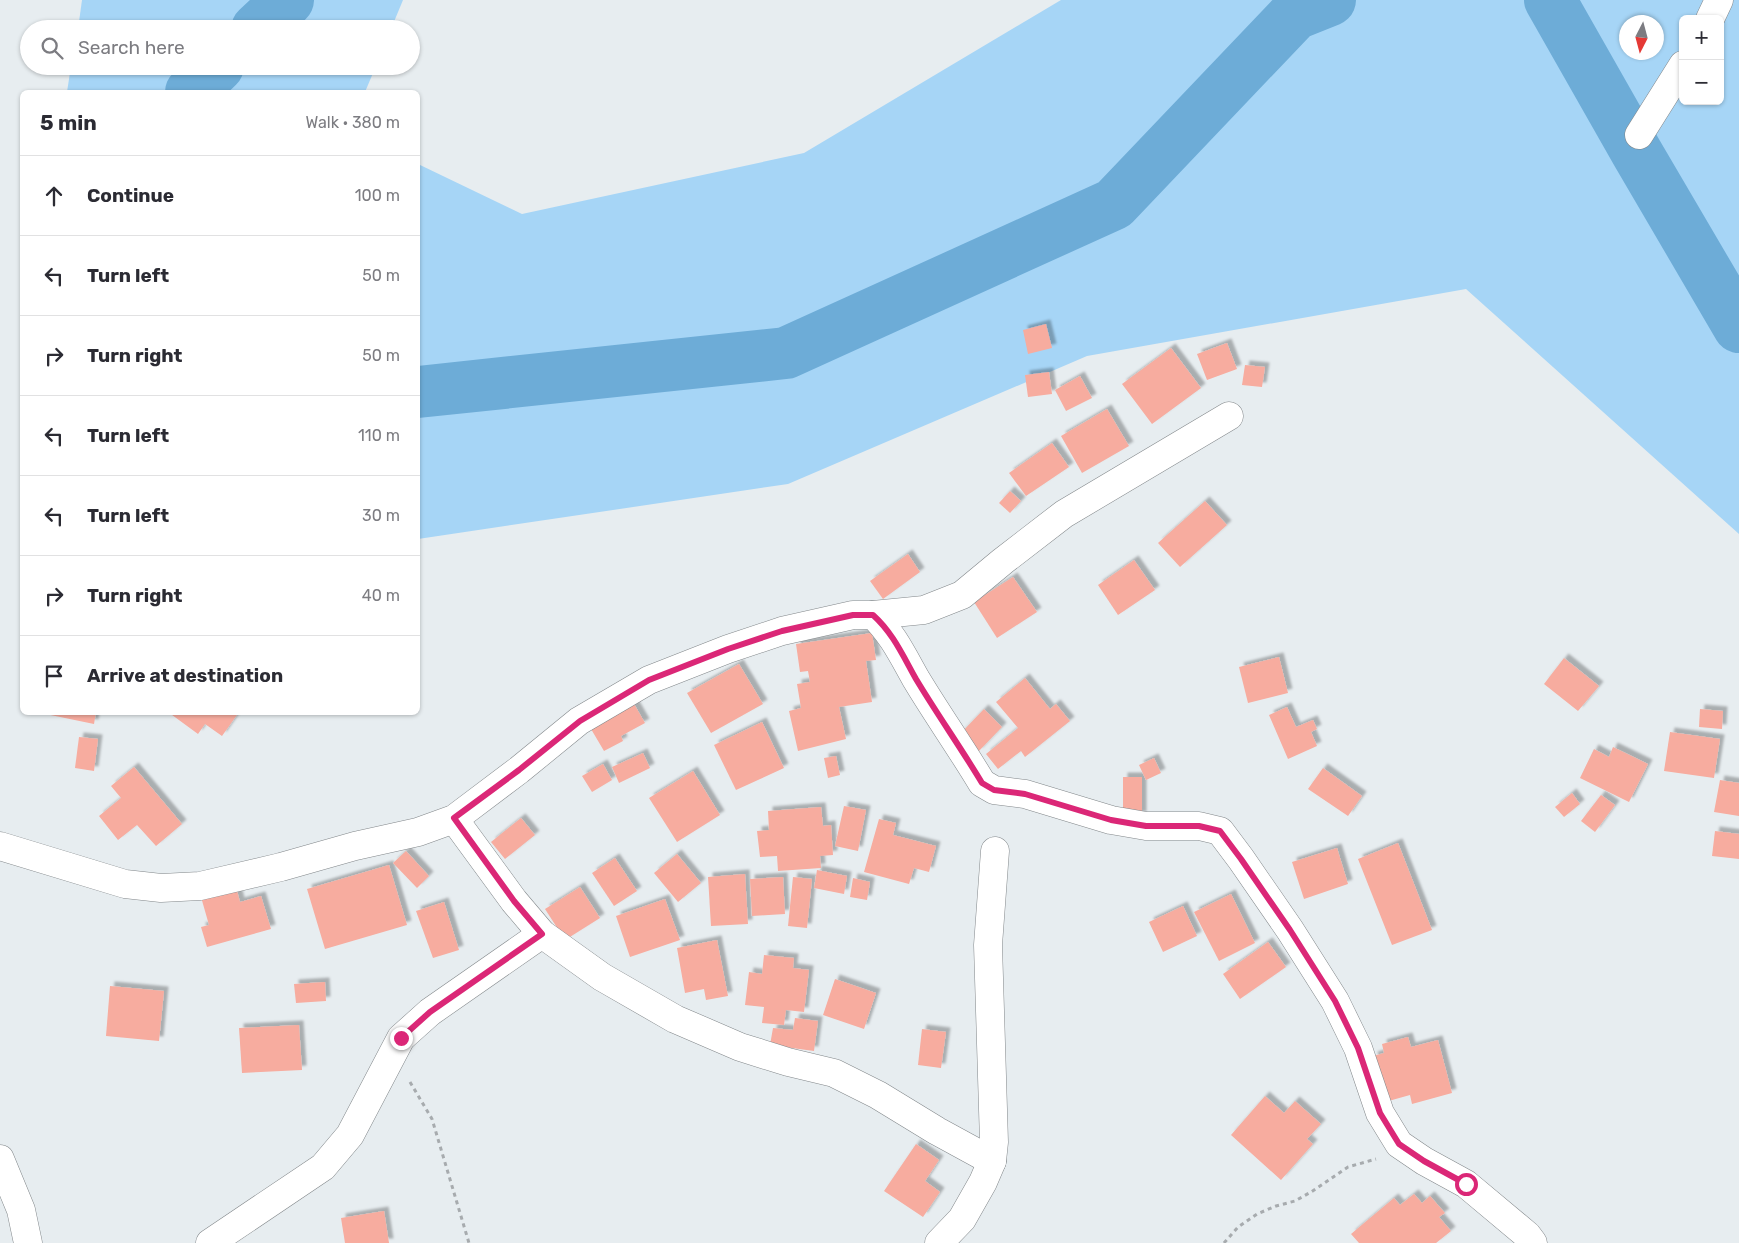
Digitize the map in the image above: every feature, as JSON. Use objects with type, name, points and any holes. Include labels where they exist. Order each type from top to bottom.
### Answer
[{"type":"street","points":[[1712,15],[1719,0]]},
{"type":"street","points":[[1638,135],[1679,71]]},
{"type":"street","points":[[0,846],[125,884],[161,888],[200,886],[281,867],[355,846],[418,832],[454,818],[519,770],[580,721],[649,680],[728,649],[782,631],[853,615],[924,610],[962,596],[1003,561],[1064,514],[1229,416]]},
{"type":"street","points":[[873,615],[884,625],[982,783],[994,790],[1025,794],[1111,820],[1146,826],[1199,826],[1220,831],[1290,930],[1335,1001],[1358,1048],[1380,1113],[1399,1144],[1424,1161],[1466,1184],[1533,1243]]},
{"type":"street","points":[[454,818],[514,901],[542,934],[602,977],[675,1019],[740,1046],[788,1062],[834,1073],[878,1095],[937,1131],[992,1161]]},
{"type":"street","points":[[939,1243],[962,1219],[983,1182],[992,1161],[994,1142],[988,945],[995,851]]},
{"type":"street","points":[[210,1243],[323,1167],[350,1135],[401,1038],[430,1012],[542,934]]},
{"type":"street","points":[[0,1159],[21,1210],[28,1243]]},
{"type":"path","points":[[391,1054],[432,1119],[468,1243]]},
{"type":"path","points":[[1224,1243],[1238,1227],[1257,1214],[1295,1201],[1348,1167],[1379,1159]]},
{"type":"shaded area","points":[[82,0],[403,0],[395,20],[79,20]]},
{"type":"shaded area","points":[[1061,0],[1739,0],[1739,534],[1466,289],[1087,356],[788,484],[420,539],[420,165],[522,214],[804,153]]},
{"type":"shaded area","points":[[70,75],[372,75],[366,90],[67,90]]},
{"type":"building","points":[[1046,324],[1052,348],[1028,354],[1023,330]]},
{"type":"building","points":[[1227,343],[1237,369],[1207,380],[1197,354]]},
{"type":"building","points":[[1171,348],[1201,388],[1152,424],[1122,384]]},
{"type":"building","points":[[1245,365],[1265,367],[1262,387],[1242,385]]},
{"type":"building","points":[[1049,372],[1052,394],[1028,397],[1025,375]]},
{"type":"building","points":[[1080,376],[1092,398],[1066,411],[1055,390]]},
{"type":"building","points":[[1107,409],[1129,446],[1082,473],[1061,436]]},
{"type":"building","points":[[1052,443],[1069,467],[1026,496],[1009,473]]},
{"type":"building","points":[[1010,491],[1021,501],[1010,513],[999,503]]},
{"type":"building","points":[[1205,501],[1227,525],[1180,567],[1158,543]]},
{"type":"building","points":[[908,554],[920,572],[883,599],[870,581]]},
{"type":"building","points":[[1134,560],[1155,590],[1118,615],[1098,585]]},
{"type":"building","points":[[1013,577],[1037,612],[997,638],[974,602]]},
{"type":"building","points":[[872,633],[876,660],[866,661],[872,702],[839,707],[846,739],[798,751],[789,711],[801,708],[797,684],[810,682],[808,671],[800,672],[796,644]]},
{"type":"building","points":[[1279,657],[1288,693],[1248,703],[1239,667]]},
{"type":"building","points":[[1564,658],[1599,686],[1578,711],[1544,684]]},
{"type":"building","points":[[739,664],[763,704],[711,733],[687,693]]},
{"type":"building","points":[[1025,678],[1050,709],[1056,704],[1070,721],[1025,757],[1021,751],[998,769],[986,754],[1018,728],[996,702]]},
{"type":"building","points":[[634,704],[645,723],[621,736],[623,741],[604,751],[591,729]]},
{"type":"building","points":[[1287,707],[1296,727],[1313,720],[1317,729],[1311,732],[1317,746],[1288,759],[1269,715]]},
{"type":"building","points":[[984,709],[1002,727],[978,752],[960,734]]},
{"type":"building","points":[[1700,709],[1723,711],[1722,729],[1699,727]]},
{"type":"building","points":[[50,715],[96,715],[94,724]]},
{"type":"building","points":[[172,715],[237,715],[222,736],[205,724],[198,734]]},
{"type":"building","points":[[762,722],[784,768],[736,790],[714,745]]},
{"type":"building","points":[[1670,732],[1720,739],[1714,778],[1664,771]]},
{"type":"building","points":[[79,737],[98,739],[94,771],[75,768]]},
{"type":"building","points":[[1613,747],[1648,764],[1629,802],[1580,778],[1594,749],[1609,757]]},
{"type":"building","points":[[643,753],[650,768],[619,783],[612,767]]},
{"type":"building","points":[[836,756],[840,775],[828,778],[824,758]]},
{"type":"building","points":[[1154,758],[1161,773],[1146,780],[1139,765]]},
{"type":"building","points":[[603,764],[612,780],[592,792],[582,776]]},
{"type":"building","points":[[134,767],[182,824],[156,846],[137,825],[118,840],[99,816],[121,798],[111,786]]},
{"type":"building","points":[[1323,768],[1362,796],[1348,816],[1308,789]]},
{"type":"building","points":[[693,771],[720,815],[677,842],[649,798]]},
{"type":"building","points":[[1123,777],[1142,777],[1142,816],[1123,816]]},
{"type":"building","points":[[1720,780],[1739,783],[1739,816],[1714,812]]},
{"type":"building","points":[[1572,793],[1580,804],[1564,817],[1555,807]]},
{"type":"building","points":[[1601,795],[1615,805],[1595,832],[1581,821]]},
{"type":"building","points":[[844,806],[866,810],[858,851],[835,846]]},
{"type":"building","points":[[821,807],[823,826],[831,825],[833,855],[820,856],[821,868],[778,871],[777,856],[760,857],[757,831],[769,830],[768,811]]},
{"type":"building","points":[[521,818],[535,835],[505,859],[491,842]]},
{"type":"building","points":[[879,819],[896,823],[893,835],[936,846],[929,872],[914,868],[909,884],[864,872]]},
{"type":"building","points":[[1715,831],[1739,834],[1739,859],[1712,856]]},
{"type":"building","points":[[1398,843],[1432,930],[1392,945],[1358,859]]},
{"type":"building","points":[[1337,848],[1348,884],[1304,899],[1292,862]]},
{"type":"building","points":[[406,851],[429,876],[417,888],[393,863]]},
{"type":"building","points":[[677,854],[701,883],[678,902],[654,873]]},
{"type":"building","points":[[615,858],[637,891],[614,906],[592,873]]},
{"type":"building","points":[[389,865],[407,925],[325,949],[307,889]]},
{"type":"building","points":[[817,870],[847,876],[844,894],[814,888]]},
{"type":"building","points":[[745,874],[748,924],[711,926],[708,877]]},
{"type":"building","points":[[783,877],[785,914],[752,916],[750,879]]},
{"type":"building","points":[[793,877],[812,879],[807,928],[788,926]]},
{"type":"building","points":[[853,878],[870,882],[867,900],[850,897]]},
{"type":"building","points":[[236,887],[240,902],[261,896],[271,929],[207,947],[201,927],[209,925],[201,897]]},
{"type":"building","points":[[580,887],[600,918],[565,940],[545,909]]},
{"type":"building","points":[[1231,894],[1255,943],[1219,961],[1194,912]]},
{"type":"building","points":[[665,899],[680,940],[630,957],[616,916]]},
{"type":"building","points":[[444,902],[459,950],[433,958],[416,911]]},
{"type":"building","points":[[1183,906],[1197,936],[1163,952],[1149,922]]},
{"type":"building","points":[[717,940],[728,996],[706,1000],[704,989],[685,993],[677,948]]},
{"type":"building","points":[[1268,942],[1286,967],[1240,999],[1223,974]]},
{"type":"building","points":[[764,955],[794,958],[793,968],[809,970],[804,1012],[786,1010],[784,1025],[762,1023],[764,1007],[745,1005],[749,972],[762,974]]},
{"type":"building","points":[[835,979],[876,993],[864,1029],[823,1015]]},
{"type":"building","points":[[325,982],[326,1001],[296,1003],[294,984]]},
{"type":"building","points":[[110,986],[164,991],[159,1041],[106,1036]]},
{"type":"building","points":[[795,1018],[818,1021],[814,1051],[770,1045],[773,1028],[793,1030]]},
{"type":"building","points":[[299,1025],[302,1070],[242,1073],[239,1028]]},
{"type":"building","points":[[922,1029],[946,1032],[941,1068],[918,1065]]},
{"type":"building","points":[[1408,1037],[1411,1047],[1438,1040],[1452,1093],[1412,1104],[1410,1095],[1385,1102],[1373,1056],[1384,1053],[1382,1044]]},
{"type":"building","points":[[1265,1096],[1284,1113],[1295,1101],[1321,1124],[1307,1139],[1313,1144],[1281,1180],[1231,1135]]},
{"type":"building","points":[[916,1144],[939,1160],[925,1181],[940,1192],[923,1217],[884,1191]]},
{"type":"building","points":[[1414,1194],[1422,1203],[1430,1196],[1445,1213],[1439,1217],[1451,1231],[1436,1243],[1359,1243],[1351,1234],[1394,1198],[1400,1205]]},
{"type":"building","points":[[384,1211],[389,1243],[345,1243],[341,1218]]},
{"type":"waterway","points":[[267,20],[288,0]]},
{"type":"waterway","points":[[420,392],[786,353],[1114,204],[1295,14],[1330,0]]},
{"type":"waterway","points":[[1550,0],[1739,327]]},
{"type":"waterway","points":[[193,90],[209,75]]},
{"type":"route","points":[[401,1038],[430,1012],[542,934],[514,901],[454,818],[519,770],[580,721],[649,680],[728,649],[782,631],[853,615],[873,615],[884,625],[982,783],[994,790],[1025,794],[1067,805],[1111,820],[1146,826],[1199,826],[1220,831],[1290,930],[1335,1001],[1358,1048],[1380,1113],[1399,1144],[1424,1161],[1466,1184]]}]
